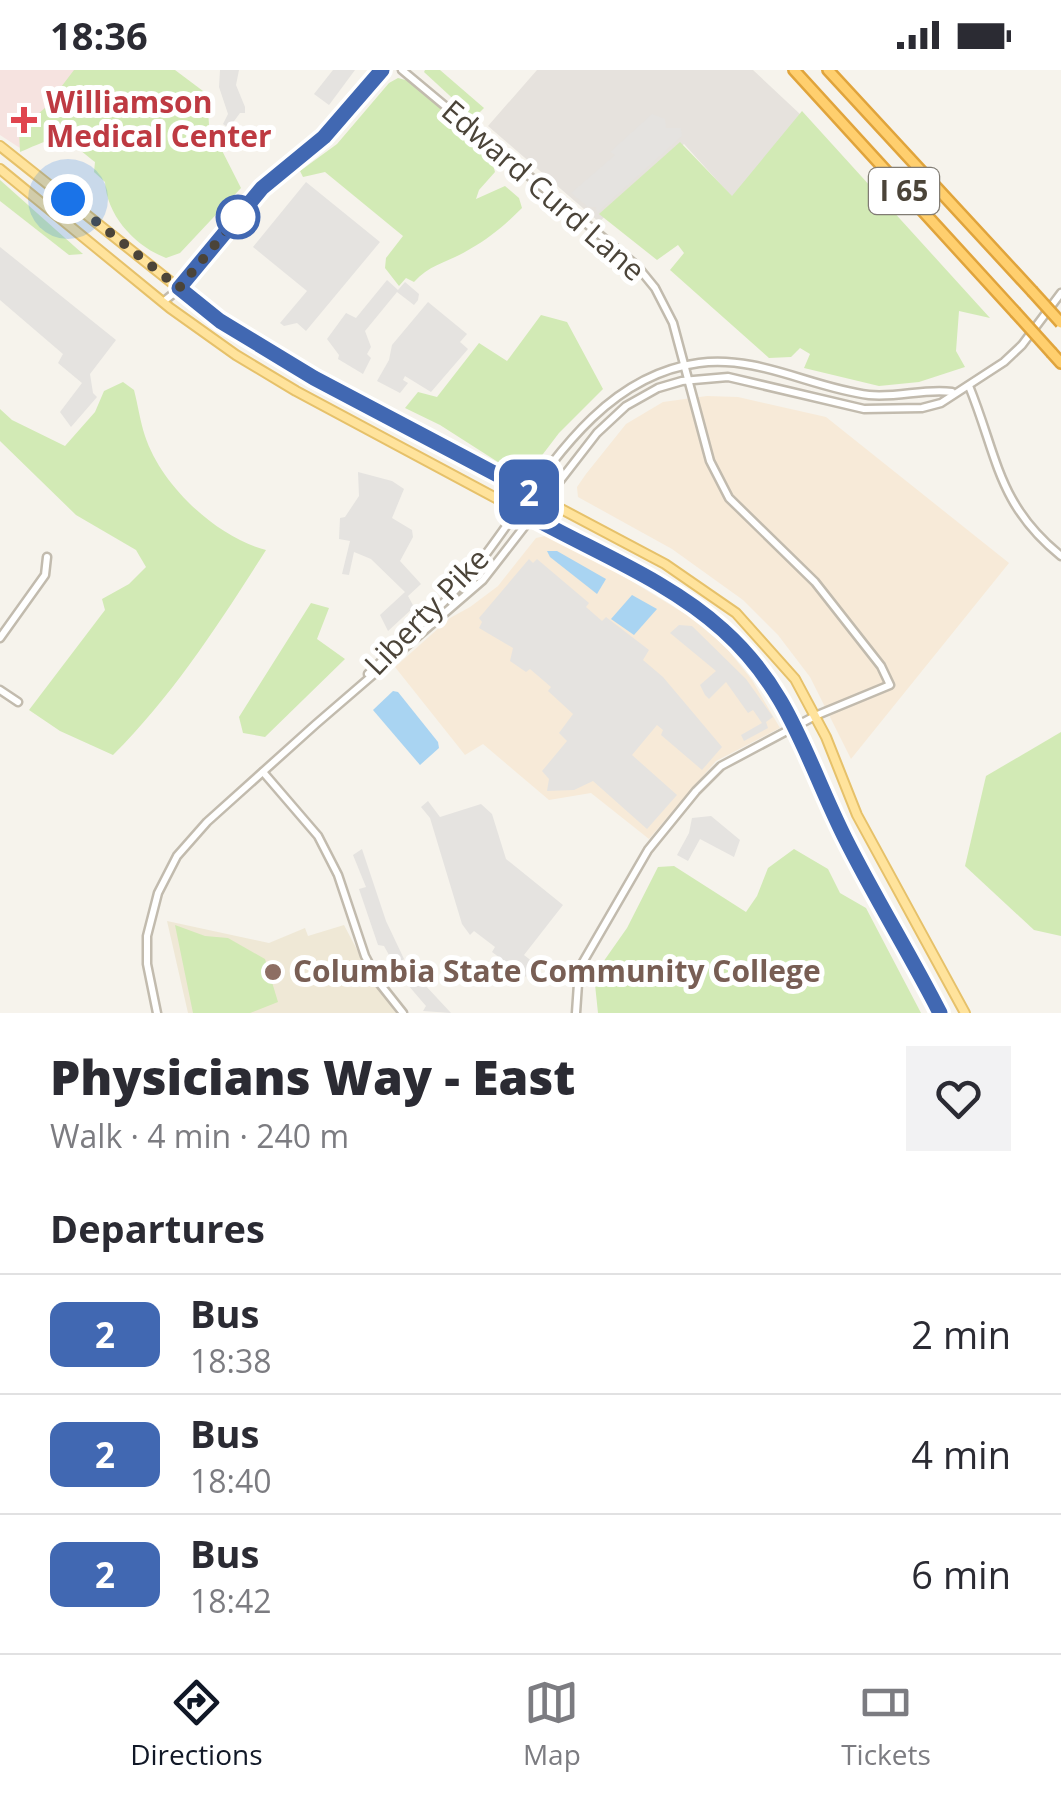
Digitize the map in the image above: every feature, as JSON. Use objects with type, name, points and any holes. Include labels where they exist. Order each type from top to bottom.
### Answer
[{"type":"highway","name":"I 65","points":[[794,70],[1061,363]]},
{"type":"highway","name":"I 65","points":[[828,70],[1061,323]]},
{"type":"main road","points":[[0,146],[220,321],[314,378],[665,564],[716,596],[768,645],[795,679],[816,716],[857,815],[966,1013]]},
{"type":"main road","points":[[0,168],[167,305],[268,375],[660,586],[719,626],[762,670],[797,728],[849,845],[940,1013]]},
{"type":"street","points":[[167,305],[262,188],[324,137],[382,70]]},
{"type":"street","name":"Edward Curd Lane","points":[[402,70],[637,266],[662,300],[672,322],[710,461],[729,498],[815,582],[881,666],[890,685],[816,716]]},
{"type":"street","name":"Liberty Pike","points":[[157,1013],[147,964],[147,936],[158,893],[177,856],[316,724],[483,580],[609,420],[642,396],[687,380],[728,377],[888,411],[942,402],[986,376],[1022,345],[1061,293]]},
{"type":"street","name":"Liberty Pike","points":[[316,724],[460,586],[581,428],[607,402],[635,383],[684,365],[743,364],[872,395],[954,392]]},
{"type":"street","points":[[792,391],[796,377]]},
{"type":"street","points":[[969,386],[1004,488],[1038,538],[1061,556]]},
{"type":"street","points":[[0,638],[44,575],[46,557]]},
{"type":"street","points":[[0,690],[18,702]]},
{"type":"street","points":[[576,1013],[579,969],[654,843],[721,766],[816,716]]},
{"type":"street","points":[[263,772],[318,836],[338,875],[365,956],[380,984],[403,1013]]},
{"type":"shaded area","name":"Williamson Medical Center","points":[[0,70],[86,70],[23,150],[0,135]]},
{"type":"shaded area","points":[[220,70],[239,70],[236,85],[245,107],[245,113],[240,113],[229,128],[223,124],[228,114],[219,87]]},
{"type":"shaded area","points":[[333,70],[355,70],[329,105],[314,94]]},
{"type":"shaded area","points":[[537,70],[753,70],[801,115],[733,198],[684,144],[599,222],[488,126]]},
{"type":"shaded area","points":[[652,114],[665,119],[666,128],[681,128],[682,136],[597,213],[596,207],[588,207],[571,193],[615,155],[610,152]]},
{"type":"shaded area","points":[[306,182],[380,242],[306,331],[297,323],[280,323],[307,291],[253,247]]},
{"type":"shaded area","points":[[0,247],[116,340],[90,374],[97,397],[71,427],[60,412],[82,383],[58,363],[63,354],[0,300]]},
{"type":"shaded area","points":[[387,280],[398,290],[405,282],[419,294],[418,300],[414,305],[397,292],[365,331],[371,347],[367,354],[371,358],[363,374],[338,359],[327,339],[346,313],[356,318]]},
{"type":"shaded area","points":[[428,302],[467,334],[460,342],[468,349],[431,392],[405,376],[403,380],[408,383],[400,393],[377,381],[392,345]]},
{"type":"shaded area","points":[[707,396],[738,397],[826,417],[1009,563],[851,759],[810,677],[778,635],[743,600],[672,549],[578,497],[577,487],[626,424],[663,402]]},
{"type":"shaded area","points":[[358,472],[392,481],[404,489],[392,518],[412,530],[413,537],[400,561],[421,584],[408,596],[414,607],[388,631],[380,615],[405,592],[371,559],[354,552],[349,575],[342,574],[350,541],[339,539],[340,518],[345,517],[359,496]]},
{"type":"shaded area","points":[[545,536],[574,546],[687,615],[724,645],[752,680],[780,728],[716,761],[649,839],[591,793],[549,800],[483,744],[465,755],[395,667],[450,618],[498,586],[536,538]]},
{"type":"shaded area","points":[[529,559],[533,563],[537,559],[589,603],[586,607],[602,621],[606,617],[649,650],[643,660],[663,677],[722,747],[702,770],[661,735],[663,730],[657,725],[632,755],[677,795],[647,829],[593,781],[574,790],[547,791],[549,779],[542,771],[567,741],[559,733],[573,714],[530,669],[526,672],[510,661],[513,648],[479,628],[479,618]]},
{"type":"shaded area","points":[[679,625],[692,626],[746,679],[773,717],[766,722],[768,728],[744,741],[741,735],[762,723],[753,710],[748,713],[726,682],[709,699],[705,695],[700,685],[716,671],[670,633]]},
{"type":"shaded area","points":[[428,801],[440,817],[481,804],[492,814],[506,859],[563,905],[524,955],[533,962],[526,977],[492,952],[495,947],[474,931],[470,935],[462,924],[430,818],[421,807]]},
{"type":"shaded area","points":[[711,816],[740,840],[734,857],[700,839],[688,861],[677,855],[692,818]]},
{"type":"shaded area","points":[[362,849],[386,921],[404,959],[400,963],[405,974],[411,970],[451,1013],[423,1011],[426,1006],[402,978],[384,946],[378,945],[359,889],[366,887],[353,855]]},
{"type":"shaded area","name":"Columbia State Community College","points":[[167,921],[269,943],[305,928],[308,936],[344,925],[374,982],[396,1013],[188,1013]]},
{"type":"green space","points":[[74,70],[175,70],[207,94],[209,125],[241,188],[180,253],[166,258],[134,238],[111,207],[105,182],[94,172],[95,162],[67,141],[44,142],[20,152],[19,131],[46,107]]},
{"type":"green space","points":[[425,70],[440,70],[484,108],[474,118]]},
{"type":"green space","points":[[398,78],[409,81],[487,144],[495,172],[476,199],[505,186],[519,198],[522,208],[477,245],[414,282],[406,278],[399,286],[385,268],[386,258],[403,236],[325,172],[303,177],[300,171],[337,144],[389,83]]},
{"type":"green space","points":[[802,111],[990,318],[959,311],[956,351],[965,367],[919,382],[879,386],[804,368],[810,354],[800,348],[791,357],[769,358],[670,270],[684,253],[678,245],[657,260],[599,214],[680,142],[732,196]]},
{"type":"green space","points":[[0,180],[83,254],[69,255],[0,201]]},
{"type":"green space","points":[[541,315],[567,322],[603,389],[559,433],[527,475],[518,475],[440,425],[405,408],[418,392],[437,397],[479,343],[507,361]]},
{"type":"green space","points":[[123,382],[134,390],[153,454],[177,490],[228,534],[266,550],[176,682],[113,755],[60,731],[29,710],[105,610],[102,599],[129,584],[146,567],[136,550],[76,515],[0,441],[0,409],[12,420],[65,446],[95,412],[104,391]]},
{"type":"green space","points":[[311,603],[329,608],[317,639],[345,659],[265,737],[243,733],[239,717]]},
{"type":"green space","points":[[1061,732],[1061,936],[1034,930],[965,866],[986,776]]},
{"type":"green space","points":[[794,849],[828,869],[840,893],[866,908],[921,1013],[598,1013],[594,975],[627,928],[658,867],[674,866],[746,912],[768,868]]},
{"type":"green space","points":[[175,925],[205,936],[228,938],[265,959],[278,1002],[250,1013],[193,1013]]},
{"type":"water","points":[[547,551],[557,551],[606,579],[597,594],[550,557]]},
{"type":"water","points":[[632,595],[657,609],[634,635],[611,619]]},
{"type":"water","points":[[393,691],[398,692],[438,742],[439,748],[420,765],[373,710]]},
{"type":"bus line","name":"2","points":[[382,70],[324,137],[262,188],[179,288],[220,321],[314,378],[545,500],[532,517],[660,586],[719,626],[762,670],[797,728],[840,829],[940,1013]]},
{"type":"place","name":"Williamson Medical Center","points":[[24,120]]},
{"type":"place","name":"Columbia State Community College","points":[[273,972]]},
{"type":"route","points":[[68,199],[179,288],[238,217]]}]
